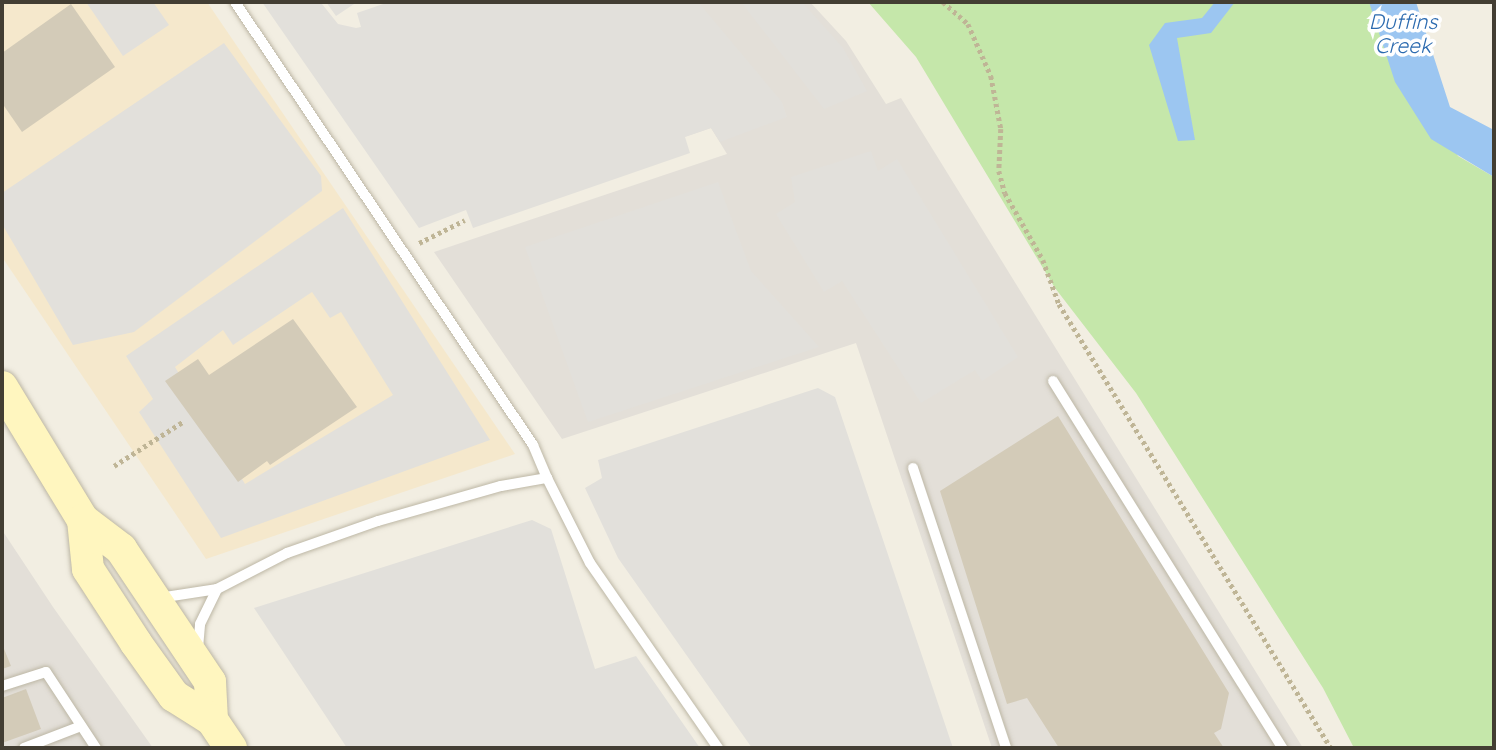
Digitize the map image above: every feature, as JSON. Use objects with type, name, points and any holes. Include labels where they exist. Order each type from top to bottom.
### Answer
[{"type":"main road","points":[[2,387],[83,520],[121,549],[152,600],[210,682],[212,720]]},
{"type":"main road","points":[[83,520],[88,569],[122,622],[174,696],[212,720],[231,748]]},
{"type":"lane","points":[[234,2],[533,444],[590,563],[718,748]]},
{"type":"lane","points":[[1053,381],[1282,748]]},
{"type":"lane","points":[[912,468],[1006,748]]},
{"type":"lane","points":[[152,600],[217,589],[287,553],[365,526],[501,486],[547,478]]},
{"type":"lane","points":[[196,665],[200,624],[217,589]]},
{"type":"lane","points":[[2,686],[46,672],[96,748]]},
{"type":"lane","points":[[24,748],[81,726]]},
{"type":"path","points":[[943,2],[968,24],[991,76],[1001,129],[999,172],[1005,193],[1044,260],[1059,304],[1331,748]]},
{"type":"path","points":[[419,243],[465,219]]},
{"type":"path","points":[[114,466],[184,421]]},
{"type":"shaded area","points":[[2,2],[207,2],[515,454],[206,559],[2,257]]},
{"type":"shaded area","points":[[86,2],[153,2],[169,25],[123,56]]},
{"type":"shaded area","points":[[262,2],[326,2],[322,4],[338,24],[356,28],[361,27],[357,13],[389,2],[698,2],[782,102],[787,117],[720,142],[711,128],[685,137],[690,153],[473,228],[466,210],[419,228]]},
{"type":"shaded area","points":[[326,2],[357,2],[336,16]]},
{"type":"shaded area","points":[[634,2],[810,2],[846,41],[886,104],[901,98],[1303,748],[992,748],[856,343],[562,439],[434,252],[727,154],[711,128],[684,137]]},
{"type":"shaded area","points":[[741,2],[802,2],[843,48],[867,91],[824,109]]},
{"type":"shaded area","points":[[224,43],[321,176],[322,191],[134,332],[73,345],[2,224],[2,193]]},
{"type":"shaded area","points":[[871,151],[878,171],[897,159],[1018,357],[982,381],[975,370],[921,403],[842,281],[824,292],[776,214],[795,202],[791,177]]},
{"type":"shaded area","points":[[718,182],[751,271],[819,347],[588,422],[525,247]]},
{"type":"shaded area","points":[[343,208],[490,440],[221,538],[139,412],[153,399],[126,356]],"holes":[[[312,292],[330,318],[341,312],[393,395],[245,484],[175,367],[223,330],[233,345]]]},
{"type":"shaded area","points":[[818,388],[835,397],[953,748],[752,748],[618,558],[585,488],[602,478],[598,460]]},
{"type":"shaded area","points":[[532,520],[551,529],[595,669],[636,656],[700,748],[347,748],[254,608]]},
{"type":"shaded area","points":[[2,530],[53,607],[153,748],[2,748]]},
{"type":"green space","points":[[868,2],[1371,2],[1458,156],[1494,177],[1494,748],[1354,748],[1323,688],[1136,393],[1055,288],[916,57]]},
{"type":"water","points":[[1215,2],[1235,2],[1211,33],[1177,38],[1195,140],[1178,141],[1149,45],[1165,23],[1202,18]]},
{"type":"water","name":"Duffins Creek","points":[[1369,2],[1416,2],[1450,107],[1494,130],[1494,177],[1431,139],[1395,82]]},
{"type":"building","points":[[71,4],[115,67],[22,132],[2,103],[2,53]]},
{"type":"building","points":[[293,319],[357,407],[270,465],[267,461],[238,482],[165,381],[198,359],[209,375]]},
{"type":"building","points":[[1058,416],[1229,693],[1221,729],[1214,733],[1224,748],[1059,748],[1027,698],[1007,704],[940,491]]},
{"type":"building","points":[[2,644],[11,666],[2,669]]},
{"type":"building","points":[[26,689],[41,729],[2,743],[2,698]]}]
